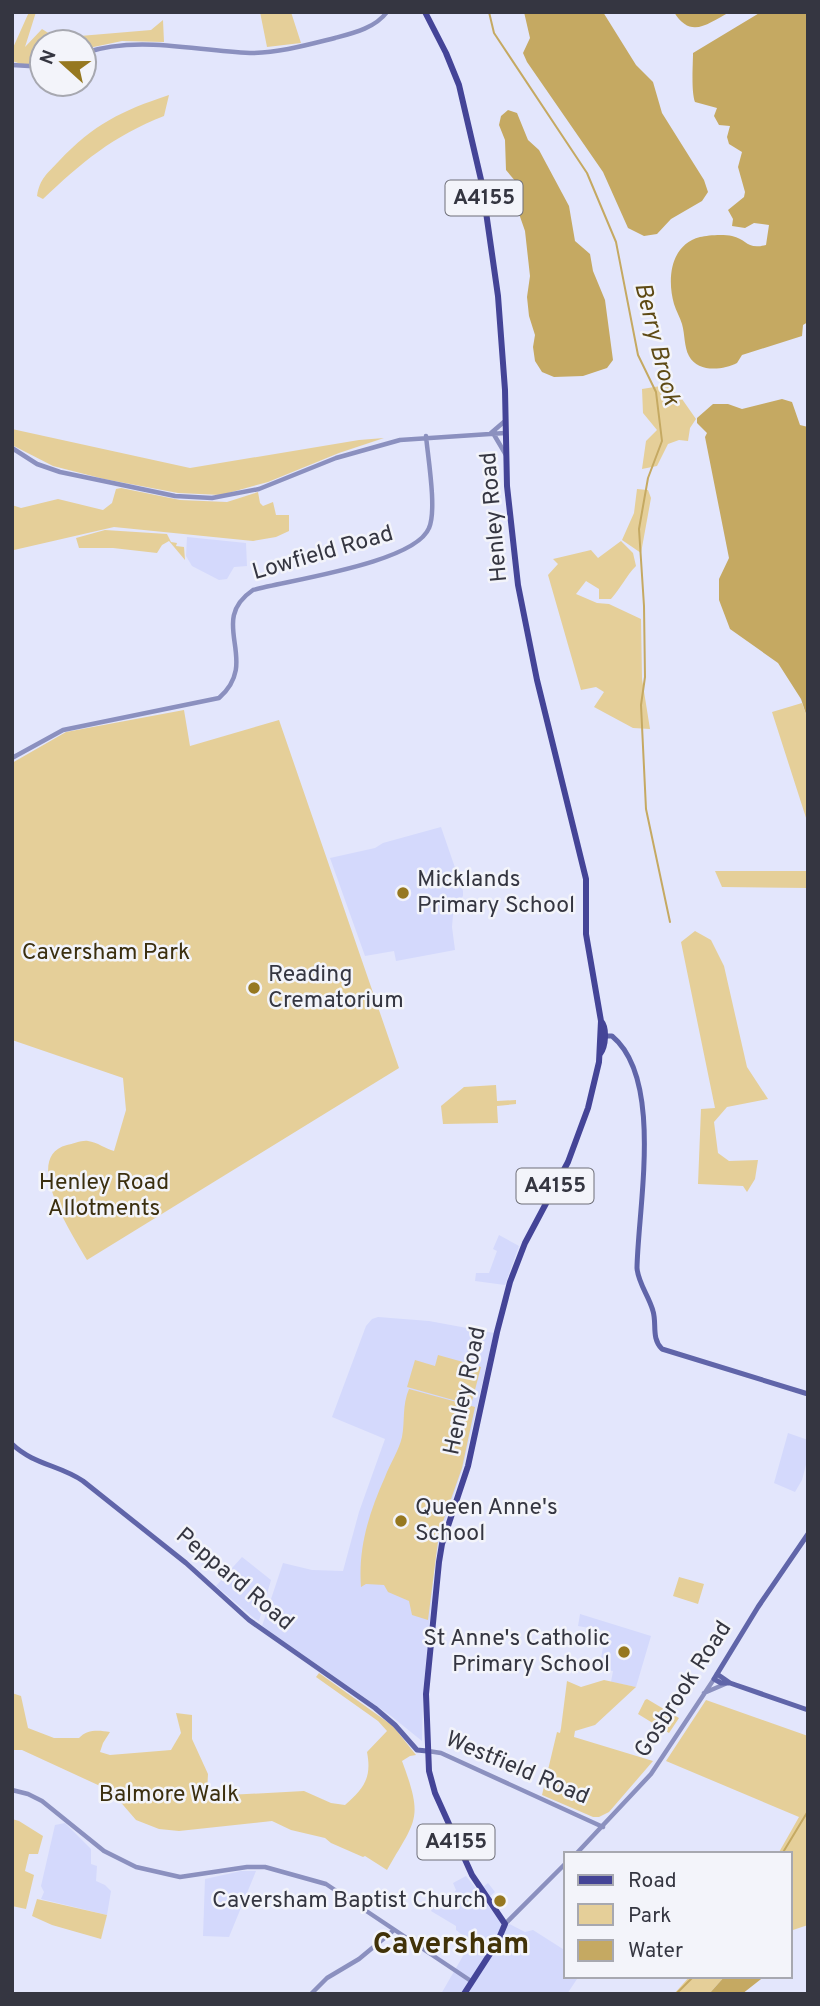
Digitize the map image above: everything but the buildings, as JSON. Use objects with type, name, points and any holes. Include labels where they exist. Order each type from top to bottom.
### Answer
[{"type":"main road","name":"Henley Road","points":[[425,12],[459,85],[482,184],[498,296],[511,533],[518,585],[537,680],[584,870],[586,934],[601,1021],[604,1025],[603,1050],[588,1108],[568,1162],[526,1243],[510,1283],[468,1466],[442,1544],[426,1694],[427,1751]]},
{"type":"main road","points":[[602,1038],[612,1036],[618,1042],[634,1070],[641,1097],[643,1204],[637,1268],[653,1307],[656,1342],[662,1349],[808,1394]]},
{"type":"main road","name":"Peppard Road","points":[[12,1444],[33,1460],[75,1475],[186,1563],[249,1620],[395,1725],[419,1751],[427,1751]]},
{"type":"main road","name":"Gosbrook Road","points":[[715,1677],[758,1607],[808,1534]]},
{"type":"main road","points":[[715,1677],[728,1684],[808,1710]]},
{"type":"main road","name":"A4155","points":[[427,1751],[435,1793],[467,1866],[505,1924]]},
{"type":"main road","points":[[464,1994],[497,1942],[505,1924]]},
{"type":"street","points":[[98,50],[125,44],[252,53],[295,49],[353,34],[376,23],[387,12]]},
{"type":"street","points":[[492,433],[505,421]]},
{"type":"street","points":[[492,433],[506,455]]},
{"type":"street","points":[[12,448],[37,464],[60,472],[175,496],[212,498],[259,489],[367,448],[426,436],[505,433]]},
{"type":"street","name":"Lowfield Road","points":[[12,758],[63,730],[219,698],[231,686],[237,671],[232,621],[236,608],[246,595],[253,590],[368,562],[408,548],[422,539],[429,529],[432,514],[426,436]]},
{"type":"street","name":"Gosbrook Road","points":[[578,1852],[651,1774],[715,1677]]},
{"type":"street","points":[[704,1693],[728,1684]]},
{"type":"street","name":"Westfield Road","points":[[427,1751],[441,1753],[603,1827]]},
{"type":"street","points":[[12,1790],[42,1801],[104,1851],[136,1867],[180,1877],[247,1867],[272,1868],[331,1886],[471,1981]]},
{"type":"street","name":"Westfield Road","points":[[592,1821],[609,1821]]},
{"type":"street","points":[[505,1924],[564,1865]]},
{"type":"street","points":[[311,1994],[327,1978],[359,1959],[394,1930]]},
{"type":"shaded area","points":[[187,537],[246,543],[247,566],[234,567],[227,579],[219,580],[192,566],[186,556]]},
{"type":"shaded area","name":"Micklands Primary School","points":[[441,827],[463,891],[453,915],[455,950],[396,961],[394,951],[365,956],[330,858],[375,848],[383,843]]},
{"type":"shaded area","points":[[499,1235],[519,1246],[505,1285],[475,1281],[476,1273],[489,1273],[497,1251],[493,1249]]},
{"type":"shaded area","name":"Queen Anne's School","points":[[378,1317],[429,1321],[494,1333],[463,1467],[442,1530],[435,1561],[423,1693],[422,1741],[391,1716],[262,1626],[283,1563],[312,1570],[343,1571],[359,1512],[385,1439],[332,1417],[366,1326]]},
{"type":"shaded area","points":[[788,1433],[808,1440],[808,1457],[802,1480],[795,1492],[774,1483]]},
{"type":"shaded area","points":[[242,1557],[271,1580],[259,1621],[216,1586]]},
{"type":"shaded area","name":"St Anne's Catholic Primary School","points":[[580,1614],[651,1636],[636,1687],[611,1682],[613,1671],[599,1669],[606,1631],[578,1626]]},
{"type":"shaded area","points":[[65,1823],[91,1849],[91,1864],[97,1866],[96,1881],[111,1891],[107,1915],[41,1899],[44,1892],[41,1886],[55,1825]]},
{"type":"shaded area","points":[[241,1871],[256,1871],[229,1937],[203,1936],[205,1879]]},
{"type":"shaded area","points":[[466,1876],[478,1891],[488,1883],[495,1892],[484,1901],[498,1918],[525,1932],[533,1930],[564,1950],[564,1978],[578,1978],[567,1994],[441,1994],[471,1942],[456,1930],[456,1926],[431,1911],[437,1900],[447,1905],[456,1890],[453,1883]]},
{"type":"green space","points":[[29,12],[36,12],[31,28],[28,28],[25,47],[28,44],[28,64],[12,61],[12,50]]},
{"type":"green space","points":[[260,12],[291,12],[301,43],[267,47]]},
{"type":"green space","points":[[163,20],[164,42],[122,41],[98,46],[98,34],[151,30]]},
{"type":"green space","points":[[169,95],[164,116],[129,132],[99,151],[43,199],[37,196],[45,177],[84,137],[122,113]]},
{"type":"green space","points":[[667,385],[682,399],[696,419],[690,428],[688,441],[679,440],[668,444],[657,466],[642,469],[646,441],[657,430],[643,413],[642,389]]},
{"type":"green space","points":[[12,429],[190,468],[384,438],[268,482],[221,495],[178,493],[53,466],[12,445]]},
{"type":"green space","points":[[116,489],[180,500],[227,502],[258,492],[263,506],[273,502],[276,515],[289,515],[289,531],[276,537],[253,541],[114,527],[14,550],[12,548],[12,505],[21,508],[58,499],[103,510],[112,503]]},
{"type":"green space","points":[[637,489],[648,490],[651,498],[641,553],[622,540],[634,513]]},
{"type":"green space","points":[[105,530],[167,534],[171,542],[177,543],[176,546],[184,547],[185,560],[169,541],[162,545],[157,553],[113,548],[79,548],[76,538]]},
{"type":"green space","points":[[621,541],[633,553],[636,566],[611,599],[599,599],[599,589],[586,581],[576,594],[597,603],[609,604],[641,619],[642,679],[650,729],[633,728],[594,707],[604,692],[596,687],[581,690],[548,575],[558,564],[553,559],[591,550],[598,558]]},
{"type":"green space","points":[[802,703],[808,720],[808,824],[772,712]]},
{"type":"green space","points":[[184,710],[190,746],[279,720],[399,1068],[87,1260],[54,1198],[48,1165],[54,1152],[80,1142],[91,1142],[114,1151],[126,1110],[123,1078],[12,1040],[12,763],[66,732]]},
{"type":"green space","points":[[715,871],[808,871],[808,888],[722,887]]},
{"type":"green space","points":[[695,931],[711,940],[724,966],[747,1067],[768,1099],[727,1107],[714,1122],[718,1153],[729,1161],[758,1160],[755,1179],[747,1192],[743,1186],[698,1184],[701,1109],[715,1108],[681,942]]},
{"type":"green space","points":[[496,1085],[497,1101],[516,1100],[516,1104],[497,1106],[498,1123],[443,1124],[441,1106],[464,1087]]},
{"type":"green space","points":[[438,1355],[481,1367],[471,1405],[407,1387],[415,1360],[435,1366]]},
{"type":"green space","points":[[409,1389],[475,1407],[462,1468],[439,1533],[428,1620],[412,1615],[409,1601],[388,1592],[384,1585],[366,1584],[361,1587],[361,1558],[366,1531],[379,1490],[401,1442],[405,1401]]},
{"type":"green space","points":[[679,1577],[704,1584],[698,1604],[673,1596]]},
{"type":"green space","name":"Balmore Walk","points":[[319,1673],[393,1726],[416,1755],[402,1761],[413,1796],[414,1818],[405,1840],[387,1870],[365,1856],[325,1838],[291,1830],[272,1821],[179,1831],[159,1829],[136,1820],[111,1791],[22,1750],[12,1750],[12,1693],[21,1696],[28,1728],[54,1738],[79,1738],[93,1731],[110,1732],[100,1752],[110,1755],[171,1750],[181,1733],[176,1713],[192,1715],[192,1739],[208,1774],[209,1796],[304,1791],[331,1803],[345,1805],[365,1782],[368,1769],[367,1752],[387,1731],[378,1721],[316,1677]]},
{"type":"green space","points":[[604,1680],[636,1687],[595,1725],[575,1731],[574,1737],[653,1761],[609,1812],[593,1817],[542,1795],[557,1732],[560,1733],[567,1681],[581,1687]]},
{"type":"green space","points":[[647,1699],[679,1718],[669,1733],[638,1714]]},
{"type":"green space","points":[[706,1700],[808,1736],[808,1925],[792,1930],[792,1852],[779,1852],[799,1817],[666,1761]]},
{"type":"green space","points":[[12,1819],[43,1836],[38,1854],[29,1854],[25,1871],[34,1875],[26,1909],[12,1906]]},
{"type":"green space","points":[[37,1899],[107,1915],[101,1939],[52,1925],[32,1916]]},
{"type":"green space","points":[[688,1978],[723,1978],[709,1994],[674,1994]]},
{"type":"water","points":[[524,12],[603,12],[636,65],[653,82],[662,113],[704,180],[708,192],[702,201],[671,219],[657,234],[644,236],[628,228],[603,172],[527,62],[523,53],[530,38]]},
{"type":"water","points":[[674,12],[730,12],[700,27],[693,27],[680,20]]},
{"type":"water","points":[[761,12],[808,12],[808,322],[803,325],[802,336],[742,355],[737,363],[731,365],[704,368],[689,356],[682,324],[674,304],[671,274],[677,255],[690,241],[707,236],[729,235],[750,245],[766,245],[769,225],[754,223],[745,228],[732,226],[733,219],[728,210],[744,197],[745,192],[738,167],[742,152],[729,144],[727,137],[730,126],[719,125],[714,116],[717,108],[695,102],[693,53]]},
{"type":"water","points":[[508,110],[517,113],[528,140],[539,150],[569,206],[575,241],[590,254],[593,271],[605,300],[613,360],[607,368],[583,376],[554,377],[542,372],[535,361],[535,335],[527,297],[530,276],[525,231],[517,208],[519,201],[516,182],[506,170],[505,140],[499,125],[501,116]]},
{"type":"water","points":[[782,399],[792,402],[800,425],[808,427],[808,720],[801,699],[778,663],[730,629],[719,600],[719,579],[729,558],[705,437],[707,433],[697,423],[697,418],[713,404],[728,404],[742,409]]},
{"type":"water","points":[[723,1978],[762,1978],[742,1994],[709,1994]]},
{"type":"waterway","name":"Berry Brook","points":[[489,12],[494,33],[587,173],[616,242],[638,355],[656,392],[662,441],[648,478],[639,529],[645,677],[641,705],[646,809],[670,922]]},
{"type":"waterway","points":[[783,1852],[808,1811]]},
{"type":"waterway","points":[[676,1994],[692,1978]]},
{"type":"place","name":"Micklands Primary School","points":[[403,893]]},
{"type":"place","name":"Reading Crematorium","points":[[254,988]]},
{"type":"place","name":"Queen Anne's School","points":[[401,1521]]},
{"type":"place","name":"St Anne's Catholic Primary School","points":[[624,1652]]},
{"type":"place","name":"Caversham Baptist Church","points":[[500,1901]]},
{"type":"district","name":"Caversham","points":[[451,1945]]},
{"type":"park label","name":"Caversham Park","points":[[106,953]]},
{"type":"park label","name":"Henley Road Allotments","points":[[104,1196]]}]
